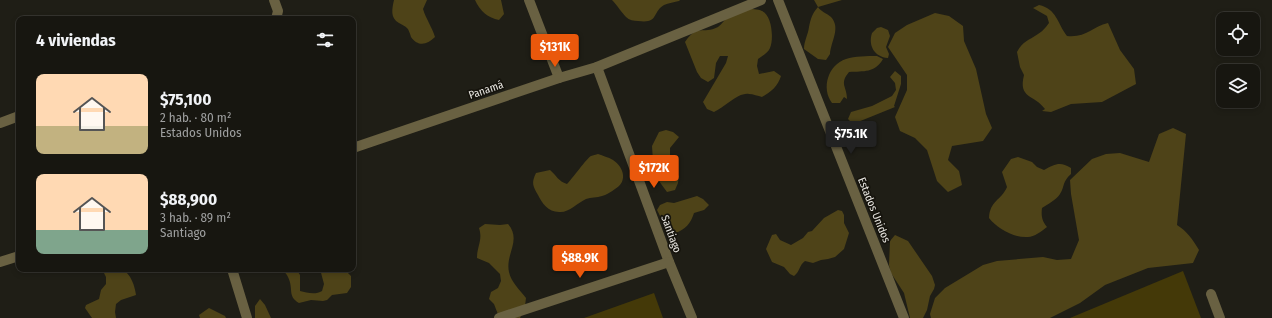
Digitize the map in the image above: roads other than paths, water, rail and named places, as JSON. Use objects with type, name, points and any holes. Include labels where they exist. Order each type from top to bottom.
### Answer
[{"type":"street","points":[[274,0],[278,11],[277,16]]},
{"type":"street","points":[[529,0],[559,78]]},
{"type":"street","name":"Panamá","points":[[356,147],[598,66],[760,0]]},
{"type":"street","name":"Estados Unidos","points":[[778,0],[904,318]]},
{"type":"street","name":"Santiago","points":[[598,66],[669,262],[692,318]]},
{"type":"street","points":[[0,124],[16,117]]},
{"type":"street","points":[[0,262],[16,257]]},
{"type":"street","points":[[499,318],[669,262]]},
{"type":"street","points":[[233,272],[248,318]]},
{"type":"street","points":[[1211,294],[1220,318]]}]
